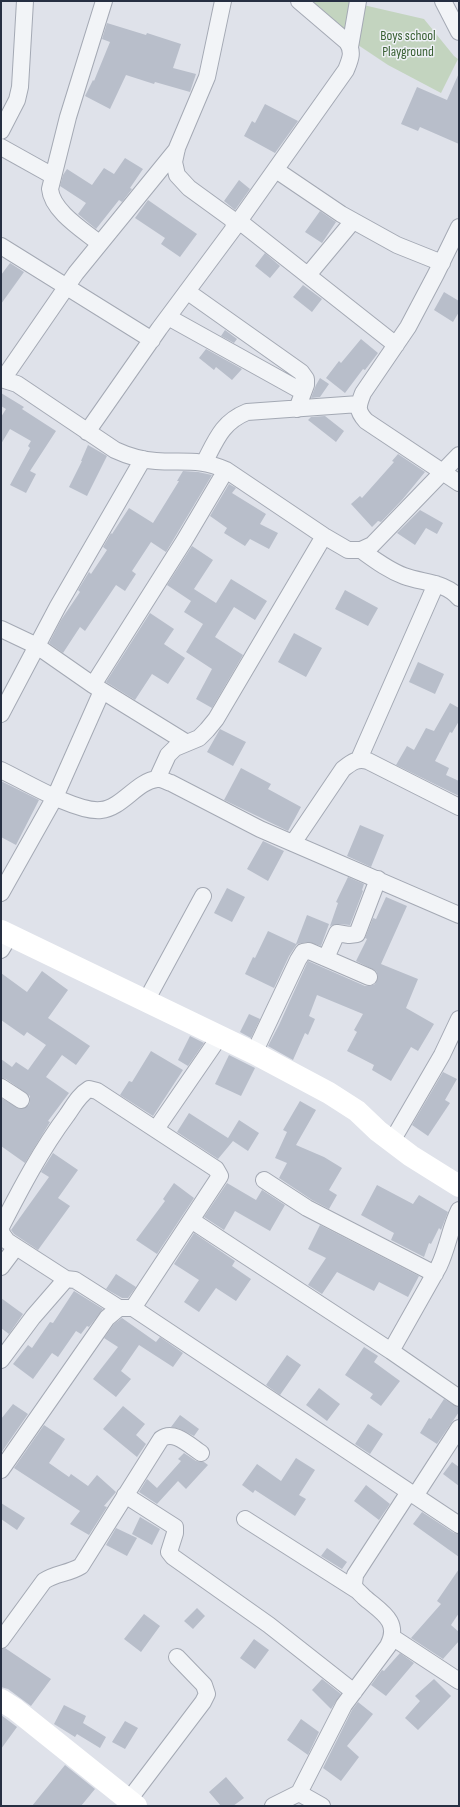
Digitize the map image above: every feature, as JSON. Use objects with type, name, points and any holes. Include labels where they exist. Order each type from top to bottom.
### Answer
[{"type":"street","points":[[1,131],[17,100],[20,87],[25,1]]},
{"type":"street","points":[[99,243],[56,206],[50,193],[68,116],[104,1]]},
{"type":"street","points":[[223,1],[207,77],[178,148],[174,162],[177,175],[189,188],[233,220],[237,225],[308,275],[396,345]]},
{"type":"street","points":[[299,1],[347,42],[350,47]]},
{"type":"street","points":[[87,432],[168,317],[237,225],[346,70],[350,60],[350,47],[358,1]]},
{"type":"street","points":[[443,1],[459,32]]},
{"type":"street","points":[[1,147],[53,176]]},
{"type":"street","points":[[178,148],[99,243],[4,374],[115,450],[130,457],[143,459],[158,461],[188,460],[216,465],[226,470],[324,536],[348,550],[361,550],[372,545],[459,455]]},
{"type":"street","points":[[276,170],[316,198],[353,221],[397,245],[442,263]]},
{"type":"street","points":[[308,275],[353,221]]},
{"type":"street","points":[[459,227],[418,310],[363,393],[359,404],[359,414],[366,421],[459,483]]},
{"type":"street","points":[[1,246],[152,340]]},
{"type":"street","points":[[188,292],[301,372],[306,379],[304,392],[297,409]]},
{"type":"street","points":[[168,317],[304,392]]},
{"type":"street","points":[[204,462],[220,433],[236,417],[247,412],[359,404]]},
{"type":"street","points":[[1,714],[62,600],[143,459]]},
{"type":"street","points":[[1,892],[55,796],[97,688],[226,470]]},
{"type":"street","points":[[157,779],[168,755],[175,748],[199,738],[208,730],[216,719],[324,536]]},
{"type":"street","points":[[361,550],[389,569],[405,576],[436,584],[448,589],[459,598]]},
{"type":"street","points":[[359,759],[436,584]]},
{"type":"street","points":[[1,628],[37,646],[97,688],[187,743]]},
{"type":"street","points":[[293,843],[344,769],[359,759],[368,761],[459,807]]},
{"type":"street","points":[[1,770],[85,809],[101,810],[114,806],[145,784],[157,779],[172,783],[223,811],[459,915]]},
{"type":"street","points":[[326,958],[337,932],[349,935],[357,934],[378,879]]},
{"type":"street","points":[[146,1001],[203,896]]},
{"type":"street","points":[[4,939],[146,1001],[220,1036],[329,1093],[357,1112],[411,1156],[459,1186]]},
{"type":"street","points":[[254,1053],[300,954],[303,952],[308,951],[369,977]]},
{"type":"street","points":[[392,1141],[433,1073],[459,1019]]},
{"type":"street","points":[[156,1129],[220,1036]]},
{"type":"street","points":[[1,1087],[22,1100]]},
{"type":"street","points":[[1,1470],[107,1318],[126,1308],[191,1220],[220,1176],[216,1169],[156,1129],[97,1091],[89,1089],[82,1093],[60,1124],[27,1176],[1,1228],[2,1234],[7,1241],[66,1279],[75,1280],[126,1308],[459,1525]]},
{"type":"street","points":[[264,1180],[307,1208],[435,1274]]},
{"type":"street","points":[[391,1351],[435,1274],[445,1253],[454,1221],[459,1210]]},
{"type":"street","points":[[191,1220],[391,1351],[459,1398]]},
{"type":"street","points":[[1,1268],[16,1247]]},
{"type":"street","points":[[1,1360],[33,1317],[66,1279]]},
{"type":"street","points":[[358,1591],[354,1584],[355,1575],[459,1428]]},
{"type":"street","points":[[1,1640],[44,1581],[52,1575],[72,1572],[81,1566],[161,1439],[165,1436],[171,1435],[201,1453]]},
{"type":"street","points":[[125,1495],[175,1527],[175,1533],[169,1552],[173,1558],[275,1630],[354,1692]]},
{"type":"street","points":[[245,1519],[358,1591],[388,1618],[393,1627],[392,1637],[334,1722],[299,1793],[273,1806]]},
{"type":"street","points":[[392,1637],[459,1681]]},
{"type":"street","points":[[1,1700],[15,1709],[132,1804],[203,1702],[207,1694],[204,1685],[177,1657]]},
{"type":"street","points":[[299,1793],[322,1806]]},
{"type":"green space","name":"Boys school Playground","points":[[308,1],[346,1],[424,19],[458,59],[441,93],[388,65],[349,39]]},
{"type":"building","points":[[107,23],[146,35],[147,33],[181,44],[173,68],[196,74],[190,92],[155,82],[154,84],[126,75],[110,109],[85,96],[93,80],[94,81],[110,42],[102,39]]},
{"type":"building","points":[[459,73],[459,144],[420,127],[418,131],[401,124],[417,87],[447,100]]},
{"type":"building","points":[[265,104],[298,121],[275,153],[244,136],[252,121],[255,123]]},
{"type":"building","points":[[125,158],[143,169],[130,188],[132,189],[122,202],[119,200],[96,229],[78,214],[86,203],[60,186],[63,175],[67,169],[92,185],[104,168],[114,174]]},
{"type":"building","points":[[239,180],[250,189],[235,210],[224,201]]},
{"type":"building","points":[[148,200],[197,234],[180,257],[161,244],[165,238],[135,218]]},
{"type":"building","points":[[320,211],[336,222],[322,243],[305,232]]},
{"type":"building","points":[[265,253],[280,266],[270,278],[255,266]]},
{"type":"building","points":[[10,263],[24,272],[1,304],[1,275]]},
{"type":"building","points":[[303,285],[322,299],[312,312],[293,297]]},
{"type":"building","points":[[444,292],[459,301],[459,312],[453,322],[434,310]]},
{"type":"building","points":[[225,330],[237,339],[234,343],[221,336]]},
{"type":"building","points":[[361,339],[378,353],[365,370],[363,369],[345,393],[326,378],[339,361],[341,363]]},
{"type":"building","points":[[206,349],[242,369],[232,380],[216,367],[214,370],[199,358]]},
{"type":"building","points":[[320,378],[329,384],[320,397],[311,398],[316,385]]},
{"type":"building","points":[[1,393],[24,407],[22,409],[56,431],[30,471],[36,474],[26,493],[10,485],[30,448],[28,446],[31,441],[10,429],[1,444],[1,417],[6,409],[1,406]]},
{"type":"building","points":[[325,416],[344,431],[336,442],[308,420],[311,417]]},
{"type":"building","points":[[88,445],[107,456],[87,496],[69,487]]},
{"type":"building","points":[[398,454],[425,472],[402,500],[381,522],[378,521],[372,527],[351,504],[360,496],[362,498],[394,462],[392,461]]},
{"type":"building","points":[[183,471],[212,475],[166,552],[151,542],[132,571],[136,574],[125,591],[116,585],[85,631],[80,627],[63,653],[49,643],[61,620],[80,592],[78,590],[89,572],[91,574],[107,550],[103,547],[111,533],[112,534],[129,508],[153,523],[179,481],[177,481]]},
{"type":"building","points":[[229,484],[236,488],[232,493],[266,514],[260,524],[278,533],[269,549],[250,539],[245,546],[224,533],[227,528],[210,516]]},
{"type":"building","points":[[420,510],[443,523],[437,534],[426,528],[415,545],[397,533]]},
{"type":"building","points":[[192,546],[213,560],[194,589],[216,603],[231,579],[267,601],[255,620],[234,607],[215,637],[243,655],[212,708],[196,699],[212,669],[186,652],[203,624],[184,612],[191,601],[167,585]]},
{"type":"building","points":[[345,590],[378,608],[368,626],[335,609]]},
{"type":"building","points":[[150,613],[174,629],[164,644],[185,658],[168,684],[152,674],[135,700],[106,682]]},
{"type":"building","points":[[294,633],[322,648],[306,677],[278,662]]},
{"type":"building","points":[[418,662],[444,674],[435,694],[409,682]]},
{"type":"building","points":[[450,703],[459,708],[459,721],[452,733],[450,732],[435,761],[449,768],[446,775],[459,781],[459,796],[396,765],[407,746],[414,750],[426,728],[434,731]]},
{"type":"building","points":[[220,729],[246,742],[233,766],[207,752]]},
{"type":"building","points":[[241,768],[271,784],[268,789],[301,807],[288,831],[224,800]]},
{"type":"building","points":[[1,781],[39,800],[16,845],[1,837]]},
{"type":"building","points":[[360,825],[384,835],[371,867],[347,856]]},
{"type":"building","points":[[263,841],[284,851],[268,881],[247,869]]},
{"type":"building","points":[[348,877],[364,884],[363,891],[350,925],[338,924],[330,926],[338,903],[336,902]]},
{"type":"building","points":[[227,888],[245,897],[232,922],[214,913]]},
{"type":"building","points":[[386,897],[407,906],[381,964],[418,979],[406,1008],[434,1024],[418,1051],[411,1047],[391,1081],[372,1070],[374,1065],[347,1051],[357,1032],[354,1030],[363,1014],[317,995],[309,1016],[315,1019],[308,1035],[305,1033],[293,1060],[268,1046],[308,961],[365,986],[375,984],[378,976],[376,971],[356,961],[367,939],[365,938],[373,918],[376,919]]},
{"type":"building","points":[[307,915],[329,924],[321,946],[308,942],[297,944],[289,956],[274,988],[245,974],[253,957],[255,958],[268,931],[296,944]]},
{"type":"building","points":[[42,971],[68,990],[48,1018],[90,1046],[76,1065],[62,1055],[46,1077],[69,1093],[48,1121],[50,1122],[25,1163],[1,1146],[1,1098],[21,1109],[29,1105],[30,1096],[6,1079],[1,1078],[1,1059],[12,1067],[16,1062],[28,1070],[46,1045],[27,1032],[24,1036],[1,1020],[1,973],[27,992]]},
{"type":"building","points":[[249,1014],[260,1019],[251,1038],[240,1032]]},
{"type":"building","points":[[190,1036],[204,1043],[188,1066],[178,1060]]},
{"type":"building","points":[[151,1051],[183,1070],[153,1116],[120,1095],[129,1081],[132,1082]]},
{"type":"building","points":[[229,1055],[255,1068],[241,1096],[215,1084]]},
{"type":"building","points":[[443,1072],[457,1079],[445,1100],[450,1103],[428,1136],[412,1125]]},
{"type":"building","points":[[300,1101],[316,1110],[296,1145],[324,1157],[342,1168],[329,1190],[337,1195],[329,1209],[312,1200],[279,1178],[287,1163],[275,1158],[287,1132],[283,1130]]},
{"type":"building","points":[[189,1113],[228,1138],[239,1120],[259,1133],[248,1151],[233,1141],[218,1159],[177,1132]]},
{"type":"building","points":[[53,1153],[78,1170],[58,1198],[70,1206],[38,1250],[14,1234],[11,1230],[49,1177],[41,1172]]},
{"type":"building","points":[[174,1183],[194,1198],[157,1254],[136,1240],[165,1201],[163,1199]]},
{"type":"building","points":[[227,1183],[256,1200],[262,1190],[285,1205],[270,1231],[235,1211],[224,1230],[204,1217]]},
{"type":"building","points":[[377,1185],[413,1204],[419,1195],[448,1212],[441,1230],[439,1228],[431,1244],[429,1243],[424,1257],[391,1240],[394,1233],[361,1215]]},
{"type":"building","points":[[320,1225],[419,1276],[408,1297],[379,1282],[374,1291],[337,1272],[322,1294],[308,1285],[326,1258],[308,1249]]},
{"type":"building","points":[[194,1233],[235,1261],[232,1266],[251,1279],[236,1301],[216,1288],[199,1312],[184,1302],[199,1280],[174,1264]]},
{"type":"building","points":[[116,1274],[136,1287],[128,1298],[122,1298],[106,1289]]},
{"type":"building","points":[[74,1291],[103,1309],[89,1327],[87,1326],[81,1334],[76,1331],[58,1357],[52,1353],[33,1379],[13,1364],[28,1345],[32,1348],[50,1322],[53,1323]]},
{"type":"building","points":[[1,1298],[23,1314],[9,1334],[1,1328]]},
{"type":"building","points":[[122,1318],[156,1342],[160,1337],[183,1353],[173,1367],[139,1345],[121,1371],[131,1379],[116,1397],[93,1379],[118,1347],[104,1338],[114,1324]]},
{"type":"building","points":[[364,1347],[378,1356],[374,1362],[400,1381],[381,1406],[370,1398],[373,1394],[345,1375]]},
{"type":"building","points":[[287,1355],[301,1365],[280,1395],[266,1385]]},
{"type":"building","points":[[319,1388],[340,1404],[327,1421],[306,1405]]},
{"type":"building","points":[[444,1399],[459,1408],[459,1412],[437,1444],[420,1433],[429,1418],[431,1419]]},
{"type":"building","points":[[13,1404],[28,1414],[1,1453],[1,1419]]},
{"type":"building","points":[[123,1406],[145,1424],[136,1435],[146,1444],[137,1457],[103,1429]]},
{"type":"building","points":[[180,1415],[199,1429],[194,1436],[180,1429],[171,1427]]},
{"type":"building","points":[[368,1424],[383,1434],[370,1454],[355,1444]]},
{"type":"building","points":[[44,1425],[65,1439],[49,1463],[69,1477],[71,1474],[88,1486],[97,1475],[116,1492],[104,1506],[107,1507],[89,1535],[70,1524],[80,1511],[14,1468]]},
{"type":"building","points":[[184,1453],[196,1461],[204,1462],[208,1465],[186,1489],[178,1481],[157,1504],[139,1492],[147,1479],[157,1488],[181,1461],[178,1459]]},
{"type":"building","points":[[296,1458],[315,1470],[299,1495],[306,1499],[295,1516],[255,1490],[253,1493],[242,1485],[257,1464],[281,1481]]},
{"type":"building","points":[[452,1462],[459,1467],[459,1486],[443,1474]]},
{"type":"building","points":[[366,1485],[390,1504],[379,1520],[354,1501]]},
{"type":"building","points":[[1,1503],[25,1518],[17,1530],[1,1519]]},
{"type":"building","points":[[422,1512],[454,1533],[459,1534],[459,1557],[413,1524]]},
{"type":"building","points":[[140,1517],[160,1529],[152,1545],[132,1534]]},
{"type":"building","points":[[116,1528],[137,1538],[127,1556],[106,1545]]},
{"type":"building","points":[[327,1548],[347,1562],[342,1569],[321,1556]]},
{"type":"building","points":[[459,1569],[459,1613],[451,1625],[459,1632],[459,1641],[443,1659],[411,1638],[441,1604],[437,1601]]},
{"type":"building","points":[[197,1608],[205,1616],[193,1629],[184,1621]]},
{"type":"building","points":[[144,1614],[160,1626],[141,1652],[124,1639]]},
{"type":"building","points":[[254,1639],[269,1650],[255,1669],[240,1658]]},
{"type":"building","points":[[5,1648],[51,1679],[31,1706],[8,1689],[1,1687],[1,1649]]},
{"type":"building","points":[[400,1653],[414,1663],[386,1696],[371,1685],[382,1670],[384,1671]]},
{"type":"building","points":[[322,1679],[341,1694],[331,1709],[312,1690]]},
{"type":"building","points":[[434,1679],[451,1696],[418,1730],[405,1718],[420,1701],[415,1696]]},
{"type":"building","points":[[358,1702],[373,1714],[347,1746],[359,1757],[341,1781],[323,1768],[352,1710]]},
{"type":"building","points":[[64,1705],[86,1716],[83,1723],[106,1737],[100,1748],[77,1734],[75,1737],[54,1724]]},
{"type":"building","points":[[1,1715],[17,1727],[1,1749]]},
{"type":"building","points":[[301,1719],[319,1732],[308,1755],[287,1740]]},
{"type":"building","points":[[125,1721],[138,1728],[125,1749],[112,1742]]},
{"type":"building","points":[[65,1765],[95,1789],[81,1806],[32,1806]]},
{"type":"building","points":[[226,1777],[244,1798],[233,1806],[221,1806],[209,1792]]}]
